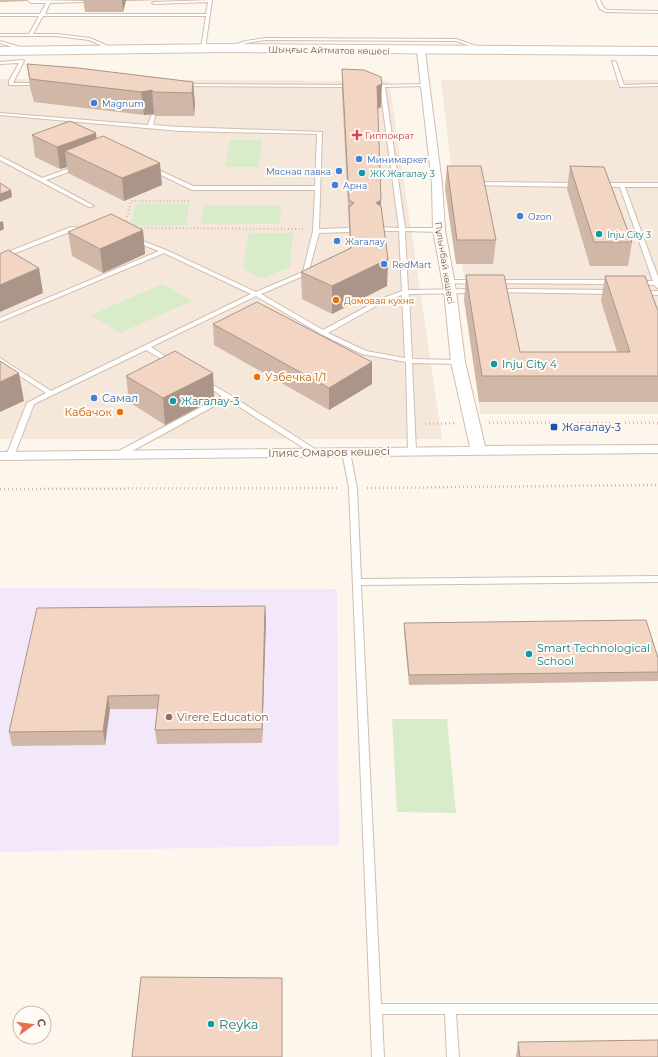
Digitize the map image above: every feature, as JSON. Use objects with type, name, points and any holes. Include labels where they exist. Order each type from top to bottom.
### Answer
[{"type":"main road","name":"Шыңғыс Айтматов көшесі","points":[[0,62],[24,56],[114,50],[225,48],[422,56],[596,56],[635,51],[658,51]]},
{"type":"main road","name":"Шыңғыс Айтматов көшесі","points":[[0,50],[24,56],[147,61]]},
{"type":"main road","name":"Шыңғыс Айтматов көшесі","points":[[407,62],[422,56],[488,51],[596,56],[614,62],[658,62]]},
{"type":"street","points":[[635,51],[658,47]]},
{"type":"street","name":"Пұлынбай көшесі","points":[[422,56],[440,184],[439,230],[449,286],[458,362],[478,450]]},
{"type":"street","name":"Ілияс Омаров көшесі","points":[[5,456],[658,449]]},
{"type":"lane","points":[[30,0],[31,2],[83,1]]},
{"type":"lane","points":[[154,3],[209,0],[203,49]]},
{"type":"lane","points":[[598,0],[601,8],[606,11],[658,12]]},
{"type":"lane","points":[[30,35],[48,2]]},
{"type":"lane","points":[[0,15],[208,15]]},
{"type":"lane","points":[[0,35],[56,35],[90,39],[114,50]]},
{"type":"lane","points":[[225,48],[246,42],[265,39],[456,40],[488,51]]},
{"type":"lane","points":[[0,42],[24,56],[11,82],[12,84],[41,84]]},
{"type":"lane","points":[[614,62],[622,86],[658,85]]},
{"type":"lane","points":[[174,84],[359,86]]},
{"type":"lane","points":[[367,86],[426,85]]},
{"type":"lane","points":[[382,86],[402,230],[412,424],[412,451]]},
{"type":"lane","points":[[0,114],[210,130],[320,133],[316,230],[306,273],[256,294],[31,403],[5,456]]},
{"type":"lane","points":[[150,126],[153,116]]},
{"type":"lane","points":[[51,118],[64,125]]},
{"type":"lane","points":[[0,158],[91,206]]},
{"type":"lane","points":[[42,180],[87,163]]},
{"type":"lane","points":[[144,165],[192,188],[317,188]]},
{"type":"lane","points":[[467,184],[583,185]]},
{"type":"lane","points":[[591,185],[658,185]]},
{"type":"lane","points":[[622,185],[658,284],[628,282]]},
{"type":"lane","points":[[0,257],[71,229],[94,231]]},
{"type":"lane","points":[[380,229],[439,230]]},
{"type":"lane","points":[[316,230],[349,230]]},
{"type":"lane","points":[[130,238],[164,251],[256,294],[324,333],[364,353],[409,361],[458,362]]},
{"type":"lane","points":[[0,320],[164,251]]},
{"type":"lane","points":[[576,281],[579,292]]},
{"type":"lane","points":[[324,333],[383,300],[406,292],[480,282]]},
{"type":"lane","points":[[488,282],[620,282]]},
{"type":"lane","points":[[449,286],[480,291]]},
{"type":"lane","points":[[488,291],[619,292]]},
{"type":"lane","points":[[634,292],[658,293]]},
{"type":"lane","points":[[147,348],[180,368]]},
{"type":"lane","points":[[0,360],[50,393]]},
{"type":"lane","points":[[194,376],[316,452]]},
{"type":"lane","points":[[120,454],[228,396]]},
{"type":"lane","points":[[346,452],[353,488],[378,1057]]},
{"type":"lane","points":[[357,582],[658,579]]},
{"type":"lane","points":[[376,1009],[658,1009]]},
{"type":"lane","points":[[450,1009],[453,1057]]},
{"type":"path","points":[[124,228],[131,201],[193,201]]},
{"type":"path","points":[[140,228],[316,230]]},
{"type":"path","points":[[412,424],[658,423]]},
{"type":"path","points":[[0,489],[658,485]]},
{"type":"shaded area","points":[[0,79],[389,81],[442,439],[0,439]]},
{"type":"shaded area","points":[[441,80],[658,80],[658,414],[480,414]]},
{"type":"shaded area","name":"Virere Education","points":[[0,588],[337,589],[339,845],[0,852]]},
{"type":"green space","points":[[230,140],[262,140],[259,167],[225,167]]},
{"type":"green space","points":[[189,203],[187,225],[131,226],[135,204]]},
{"type":"green space","points":[[204,205],[281,206],[280,224],[201,224]]},
{"type":"green space","points":[[293,233],[290,267],[261,279],[243,269],[248,234]]},
{"type":"green space","points":[[162,284],[192,301],[120,333],[91,315]]},
{"type":"green space","points":[[392,719],[447,719],[456,813],[397,812]]},
{"type":"building","points":[[27,64],[78,68],[193,82],[192,93],[154,92],[152,90],[141,92],[30,79]]},
{"type":"building","points":[[342,69],[364,70],[381,77],[382,84],[377,86],[381,200],[376,203],[381,206],[388,259],[332,286],[301,272],[351,248],[349,207],[354,203],[349,200]]},
{"type":"building","points":[[70,121],[96,133],[57,147],[32,135]]},
{"type":"building","points":[[103,136],[160,163],[122,178],[65,151]]},
{"type":"building","points":[[447,166],[481,166],[496,240],[457,240]]},
{"type":"building","points":[[570,166],[604,167],[632,242],[594,242]]},
{"type":"building","points":[[0,183],[11,190],[0,194]]},
{"type":"building","points":[[111,214],[143,230],[100,249],[68,232]]},
{"type":"building","points":[[8,250],[39,268],[0,285],[0,254]]},
{"type":"building","points":[[466,275],[504,275],[520,352],[630,352],[605,276],[645,276],[658,311],[658,376],[482,376]]},
{"type":"building","points":[[257,302],[372,362],[329,388],[213,324]]},
{"type":"building","points":[[175,351],[213,373],[163,398],[126,376]]},
{"type":"building","points":[[0,361],[19,373],[0,382]]},
{"type":"building","points":[[265,606],[262,729],[155,730],[159,695],[108,696],[103,731],[9,732],[37,608]]},
{"type":"building","name":"Smart Technological School","points":[[646,620],[658,658],[658,672],[409,675],[404,623]]},
{"type":"building","name":"Reyka","points":[[141,977],[282,978],[282,1057],[132,1057]]},
{"type":"building","points":[[658,1040],[658,1057],[520,1057],[518,1042]]},
{"type":"place","name":"Magnum","points":[[94,103]]},
{"type":"place","name":"Гиппократ","points":[[357,135]]},
{"type":"place","name":"Минимаркет","points":[[359,159]]},
{"type":"place","name":"Мясная лавка","points":[[339,171]]},
{"type":"place","name":"ЖК Жагалау 3","points":[[362,173]]},
{"type":"place","name":"Арна","points":[[335,185]]},
{"type":"place","name":"Ozon","points":[[520,216]]},
{"type":"place","name":"Inju City 3","points":[[599,234]]},
{"type":"place","name":"Жагалау","points":[[337,241]]},
{"type":"place","name":"RedMart","points":[[384,264]]},
{"type":"place","name":"Домовая кухня","points":[[336,300]]},
{"type":"place","name":"Inju City 4","points":[[494,364]]},
{"type":"place","name":"Узбечка 1/1","points":[[257,377]]},
{"type":"place","name":"Самал","points":[[94,398]]},
{"type":"place","name":"Жагалау-3","points":[[173,401]]},
{"type":"place","name":"Кабачок","points":[[120,412]]},
{"type":"place","name":"Жағалау-3","points":[[554,427]]},
{"type":"place","name":"Smart Technological School","points":[[529,654]]},
{"type":"place","name":"Virere Education","points":[[169,717]]},
{"type":"place","name":"Reyka","points":[[211,1024]]}]
